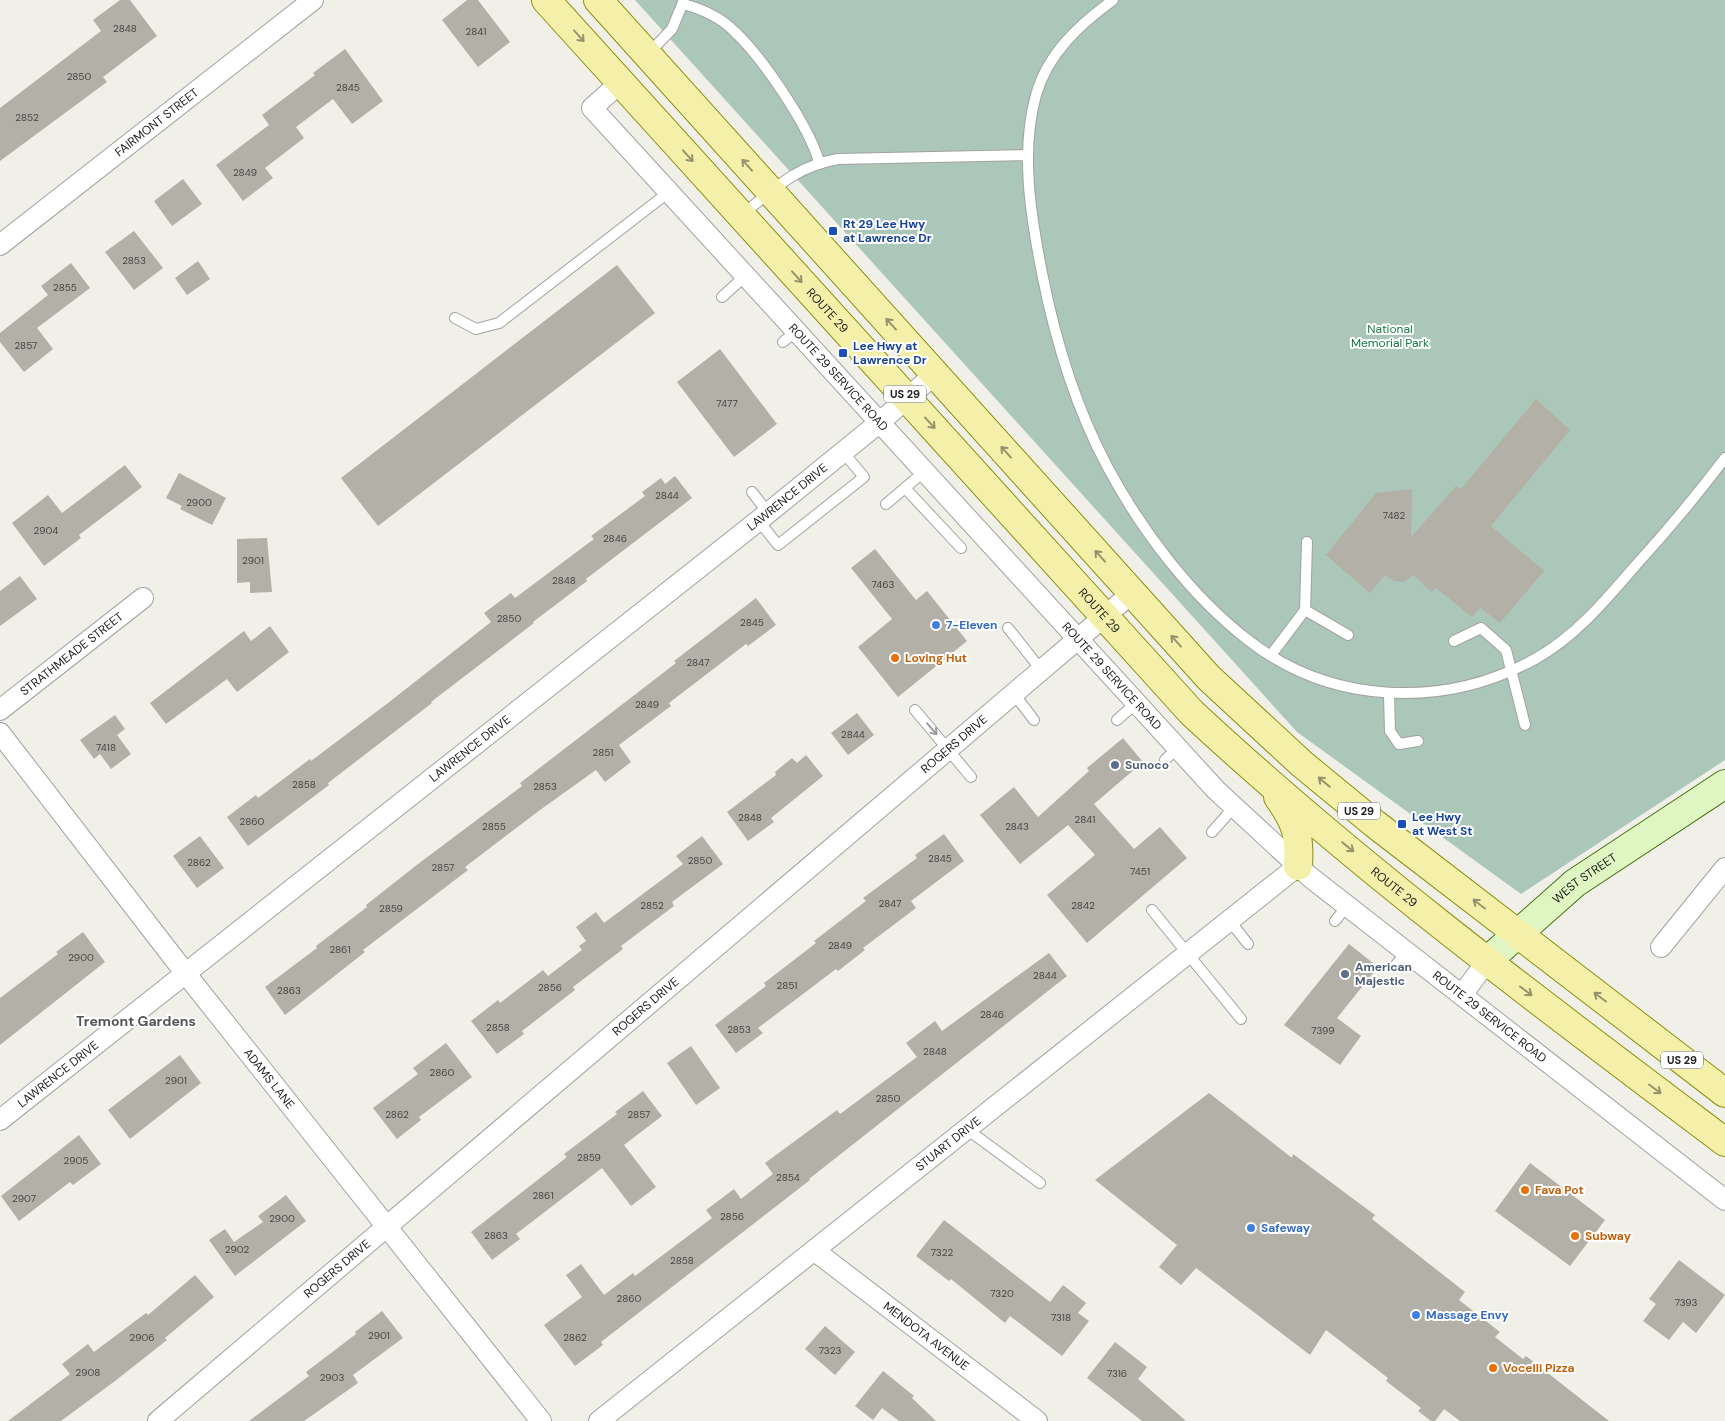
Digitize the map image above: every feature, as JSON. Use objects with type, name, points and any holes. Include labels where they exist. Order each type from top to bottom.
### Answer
[{"type":"main road","name":"ROUTE 29","points":[[546,0],[1192,713],[1269,783],[1487,961],[1725,1142]]},
{"type":"main road","name":"US 29","points":[[598,0],[1209,678],[1302,764],[1375,824],[1725,1093]]},
{"type":"main road","points":[[1269,783],[1292,817],[1299,842],[1298,866]]},
{"type":"main road","name":"WEST STREET","points":[[1487,961],[1575,883],[1725,784]]},
{"type":"street","name":"FAIRMONT STREET","points":[[0,245],[313,0]]},
{"type":"street","name":"ROUTE 29 SERVICE ROAD","points":[[620,82],[592,108],[745,276],[789,337],[880,422],[1136,704],[1171,754],[1234,807],[1298,866],[1341,913],[1401,959],[1462,994],[1725,1200]]},
{"type":"street","name":"LAWRENCE DRIVE","points":[[0,1120],[763,516],[880,422],[935,374]]},
{"type":"street","name":"ROGERS DRIVE","points":[[158,1421],[1132,593]]},
{"type":"street","name":"STRATHMEADE STREET","points":[[0,710],[143,598]]},
{"type":"street","name":"ADAMS LANE","points":[[0,733],[186,974],[541,1421]]},
{"type":"street","name":"STUART DRIVE","points":[[599,1421],[968,1130],[1298,866]]},
{"type":"street","points":[[1661,948],[1725,868]]},
{"type":"street","name":"WEST STREET","points":[[1462,994],[1487,961]]},
{"type":"street","name":"MENDOTA AVENUE","points":[[814,1251],[1036,1421]]},
{"type":"lane","points":[[1113,0],[1087,19],[1065,41],[1048,67],[1036,94],[1031,117],[1028,155],[1036,243],[1048,304],[1064,362],[1084,416],[1107,465],[1135,514],[1170,562],[1222,618],[1249,642],[1315,677],[1349,688],[1388,694],[1420,694],[1457,689],[1511,671],[1537,658],[1568,637],[1599,607],[1661,537],[1725,458]]},
{"type":"lane","points":[[647,54],[672,29],[684,2],[717,17],[734,30],[762,63],[810,136],[819,162]]},
{"type":"lane","points":[[741,216],[799,170],[819,162],[838,158],[1028,155]]},
{"type":"lane","points":[[455,318],[476,329],[499,323],[610,235],[669,192]]},
{"type":"lane","points":[[722,297],[745,276]]},
{"type":"lane","points":[[752,492],[778,545],[864,477],[843,452]]},
{"type":"lane","points":[[886,504],[925,472]]},
{"type":"lane","points":[[905,488],[961,548]]},
{"type":"lane","points":[[1271,655],[1305,610],[1307,542]]},
{"type":"lane","points":[[1305,610],[1348,635]]},
{"type":"lane","points":[[1008,628],[1042,671]]},
{"type":"lane","points":[[1454,641],[1481,628],[1506,650],[1525,725]]},
{"type":"lane","points":[[1014,694],[1034,720]]},
{"type":"lane","points":[[1388,694],[1390,731],[1399,744],[1418,741]]},
{"type":"lane","points":[[1117,720],[1136,704]]},
{"type":"lane","points":[[915,710],[971,777]]},
{"type":"lane","points":[[1212,832],[1234,807]]},
{"type":"lane","points":[[1152,910],[1241,1019]]},
{"type":"lane","points":[[1229,920],[1248,944]]},
{"type":"lane","points":[[968,1130],[1040,1184]]},
{"type":"green space","name":"National Memorial Park","points":[[635,0],[1725,0],[1725,760],[1521,894],[1297,732]]},
{"type":"building","points":[[120,0],[130,0],[157,36],[103,77],[107,82],[0,161],[0,108],[101,31],[93,20]]},
{"type":"building","points":[[467,0],[478,0],[510,42],[478,67],[442,20]]},
{"type":"building","points":[[345,49],[383,101],[352,124],[333,99],[296,127],[304,138],[265,168],[273,178],[243,201],[216,165],[269,125],[262,115],[315,75],[313,73]]},
{"type":"building","points":[[183,179],[202,204],[172,226],[154,201]]},
{"type":"building","points":[[134,231],[163,268],[134,290],[105,252]]},
{"type":"building","points":[[198,261],[210,279],[187,295],[175,278]]},
{"type":"building","points":[[71,263],[90,288],[37,328],[53,349],[24,372],[0,342],[0,333],[48,295],[41,286]]},
{"type":"building","points":[[617,265],[655,313],[378,526],[341,478]]},
{"type":"building","points":[[720,349],[777,424],[734,457],[677,382]]},
{"type":"building","points":[[1536,399],[1570,430],[1491,526],[1544,571],[1500,623],[1480,608],[1472,617],[1436,588],[1431,592],[1414,575],[1404,582],[1394,581],[1385,575],[1370,593],[1326,555],[1376,493],[1412,489],[1411,537],[1456,486],[1461,489]]},
{"type":"building","points":[[125,465],[142,487],[79,535],[81,538],[44,566],[12,523],[48,495],[62,513]]},
{"type":"building","points":[[179,473],[226,498],[212,525],[180,509],[182,506],[166,498]]},
{"type":"building","points":[[675,476],[692,498],[586,579],[587,581],[534,623],[328,783],[329,785],[248,846],[227,817],[256,795],[258,798],[310,759],[311,761],[388,703],[491,622],[484,613],[511,593],[515,598],[594,539],[591,536],[645,496],[642,492],[661,478],[665,484]]},
{"type":"building","points":[[267,538],[272,592],[250,593],[250,582],[237,583],[237,539]]},
{"type":"building","points":[[875,549],[916,600],[927,591],[967,641],[898,697],[858,647],[892,619],[851,568]]},
{"type":"building","points":[[20,576],[37,599],[0,626],[0,591]]},
{"type":"building","points":[[756,598],[776,625],[748,646],[746,644],[669,703],[671,706],[619,745],[631,762],[605,782],[596,770],[540,810],[465,867],[468,870],[363,950],[365,952],[285,1015],[265,987],[317,948],[316,946],[367,907],[366,905],[418,864],[522,786],[520,783],[676,663],[674,661]]},
{"type":"building","points":[[270,626],[289,652],[237,692],[227,679],[166,724],[150,703],[244,631],[251,641]]},
{"type":"building","points":[[857,713],[874,735],[848,755],[831,733]]},
{"type":"building","points":[[115,715],[125,729],[117,735],[131,754],[111,769],[100,754],[94,759],[80,740]]},
{"type":"building","points":[[1123,738],[1143,762],[1094,804],[1134,849],[1160,827],[1187,858],[1087,943],[1047,895],[1095,855],[1068,825],[1020,864],[980,815],[1014,787],[1038,817],[1089,771],[1087,768]]},
{"type":"building","points":[[806,755],[823,776],[771,818],[774,822],[748,841],[727,812],[776,775],[775,772],[792,758],[797,763]]},
{"type":"building","points":[[944,834],[964,861],[911,901],[916,908],[863,948],[865,950],[838,971],[836,969],[758,1028],[763,1033],[736,1053],[715,1025],[766,986],[764,983],[866,901],[863,898],[917,858],[915,855]]},
{"type":"building","points":[[200,836],[224,868],[197,888],[173,856]]},
{"type":"building","points":[[702,836],[723,864],[672,902],[674,906],[621,946],[623,949],[573,987],[575,990],[522,1031],[524,1034],[497,1054],[471,1021],[498,1000],[500,1003],[543,970],[548,976],[582,950],[579,946],[586,941],[576,927],[596,912],[604,923],[683,864],[676,856]]},
{"type":"building","points":[[83,932],[105,962],[0,1045],[0,998],[58,954],[56,952]]},
{"type":"building","points":[[1349,944],[1378,967],[1337,1018],[1361,1036],[1340,1065],[1284,1025]]},
{"type":"building","points":[[1049,953],[1067,976],[810,1180],[601,1342],[603,1345],[575,1366],[544,1325],[582,1297],[566,1275],[581,1264],[604,1295],[633,1273],[635,1276],[712,1218],[706,1210],[734,1189],[741,1199],[773,1174],[765,1163],[837,1110],[840,1114],[917,1057],[906,1043],[935,1021],[942,1031]]},
{"type":"building","points":[[446,1043],[472,1077],[419,1117],[421,1120],[397,1139],[373,1108],[418,1074],[413,1068]]},
{"type":"building","points":[[691,1046],[720,1088],[696,1105],[667,1063]]},
{"type":"building","points":[[180,1055],[201,1083],[130,1139],[108,1110]]},
{"type":"building","points":[[643,1091],[662,1116],[624,1145],[656,1187],[631,1206],[602,1168],[516,1234],[520,1239],[492,1260],[471,1232],[567,1157],[564,1154],[617,1114],[615,1112]]},
{"type":"building","points":[[1209,1093],[1292,1158],[1293,1154],[1375,1215],[1372,1219],[1465,1292],[1459,1300],[1500,1332],[1495,1337],[1523,1359],[1526,1356],[1609,1421],[1460,1421],[1444,1409],[1435,1421],[1431,1421],[1418,1411],[1421,1408],[1386,1381],[1388,1378],[1326,1330],[1310,1355],[1196,1268],[1181,1285],[1159,1267],[1177,1245],[1095,1180]]},
{"type":"building","points":[[79,1135],[101,1164],[73,1185],[70,1182],[19,1221],[1,1196]]},
{"type":"building","points":[[1530,1163],[1605,1220],[1570,1266],[1495,1211]]},
{"type":"building","points":[[286,1195],[306,1221],[235,1276],[209,1240],[225,1229],[234,1242],[263,1222],[258,1216]]},
{"type":"building","points":[[944,1220],[1050,1302],[1063,1285],[1086,1303],[1078,1313],[1089,1321],[1062,1356],[1010,1316],[1005,1323],[951,1279],[949,1281],[916,1256]]},
{"type":"building","points":[[1679,1260],[1725,1295],[1696,1333],[1683,1322],[1669,1340],[1643,1321],[1656,1304],[1649,1299]]},
{"type":"building","points":[[195,1275],[214,1297],[165,1338],[167,1340],[115,1381],[61,1421],[8,1421],[70,1374],[62,1364],[88,1344],[94,1352],[146,1313],[148,1315]]},
{"type":"building","points":[[382,1311],[403,1338],[353,1375],[358,1383],[304,1421],[249,1421],[309,1376],[306,1372],[356,1334],[355,1332]]},
{"type":"building","points":[[825,1326],[855,1352],[835,1375],[805,1349]]},
{"type":"building","points":[[1115,1342],[1147,1367],[1138,1379],[1186,1421],[1142,1421],[1087,1378]]},
{"type":"building","points":[[883,1371],[914,1396],[912,1398],[936,1421],[899,1421],[882,1408],[873,1420],[855,1406]]},
{"type":"place","name":"Rt 29 Lee Hwy at Lawrence Dr","points":[[833,231]]},
{"type":"place","name":"Lee Hwy at Lawrence Dr","points":[[843,353]]},
{"type":"place","name":"7-Eleven","points":[[936,625]]},
{"type":"place","name":"Loving Hut","points":[[895,658]]},
{"type":"place","name":"Sunoco","points":[[1115,765]]},
{"type":"place","name":"Lee Hwy at West St","points":[[1402,824]]},
{"type":"place","name":"American Majestic","points":[[1345,974]]},
{"type":"place","name":"Fava Pot","points":[[1525,1190]]},
{"type":"place","name":"Safeway","points":[[1251,1228]]},
{"type":"place","name":"Subway","points":[[1575,1236]]},
{"type":"place","name":"Massage Envy","points":[[1416,1315]]},
{"type":"place","name":"Vocelli Pizza","points":[[1493,1368]]},
{"type":"district","name":"Tremont Gardens","points":[[136,1021]]}]
